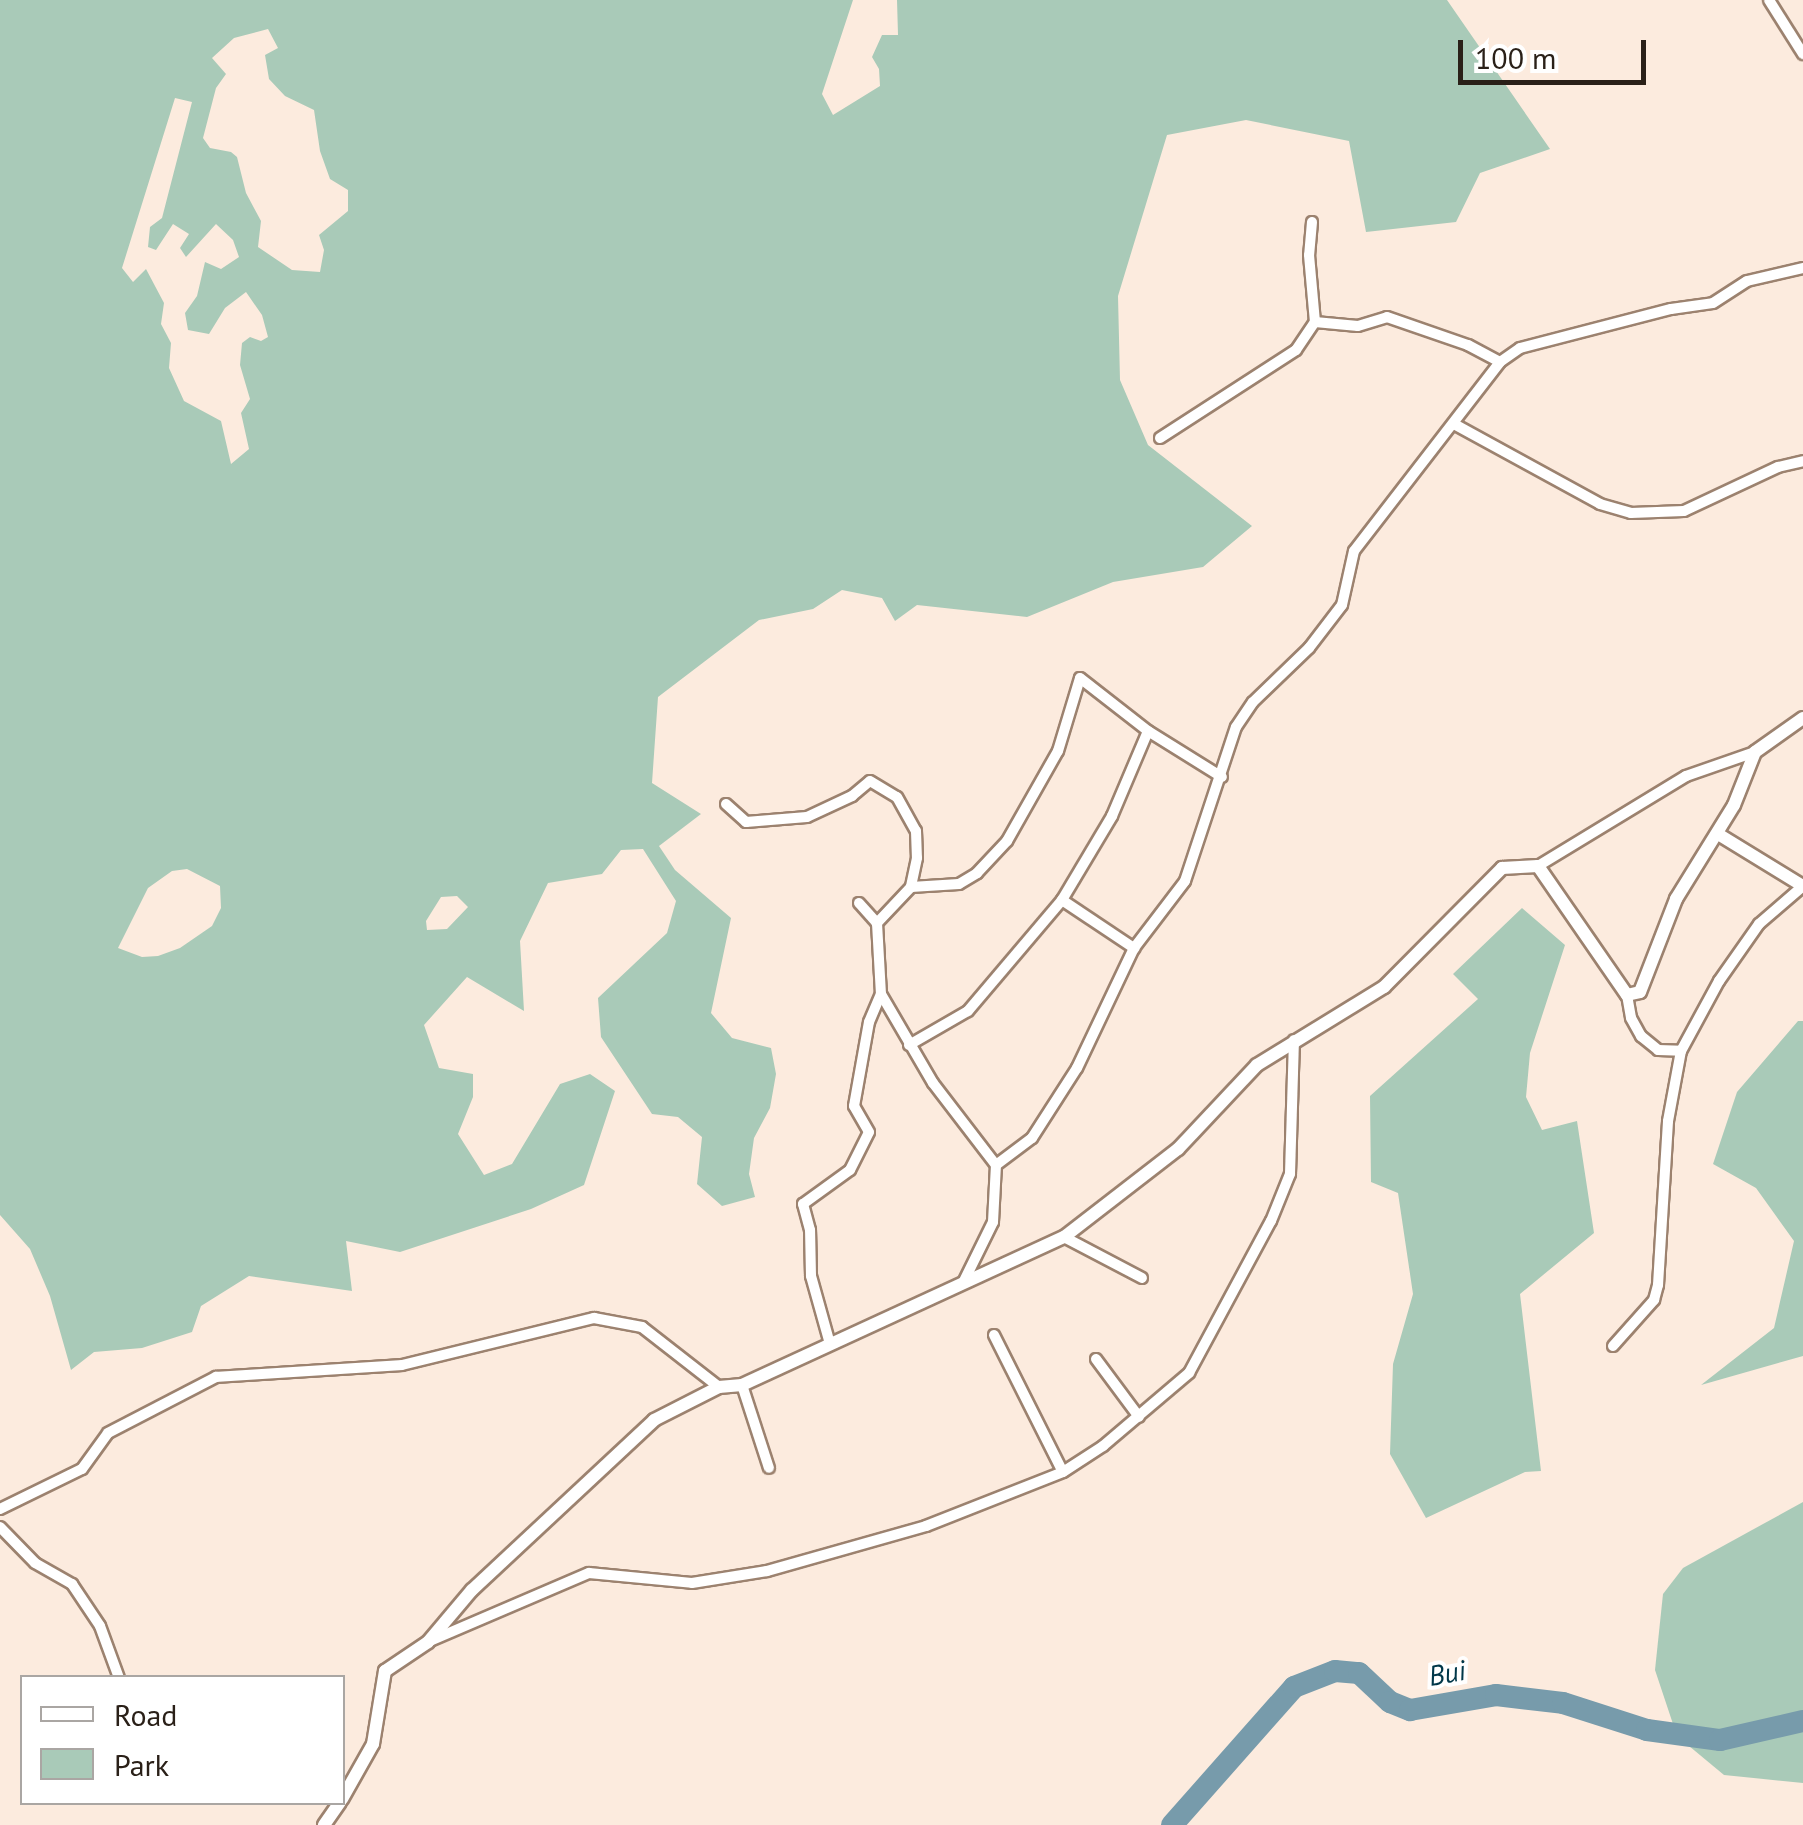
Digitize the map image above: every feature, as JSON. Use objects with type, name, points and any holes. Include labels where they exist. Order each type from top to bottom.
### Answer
[{"type":"street","points":[[1769,0],[1803,54]]},
{"type":"street","points":[[1160,438],[1296,350],[1315,322],[1309,255],[1312,222]]},
{"type":"street","points":[[996,1165],[1032,1138],[1077,1068],[1134,948],[1185,881],[1236,727],[1254,702],[1309,648],[1342,605],[1354,550],[1500,362],[1520,348],[1671,309],[1713,303],[1748,282],[1803,268]]},
{"type":"street","points":[[1315,322],[1358,326],[1387,317],[1468,344],[1500,362]]},
{"type":"street","points":[[1454,424],[1600,504],[1630,513],[1684,511],[1778,467],[1803,461]]},
{"type":"street","points":[[911,887],[959,884],[977,873],[1007,841],[1051,768],[1080,678],[1148,731],[1222,777]]},
{"type":"street","points":[[428,1642],[472,1590],[654,1420],[720,1386],[742,1384],[1064,1237],[1178,1149],[1258,1065],[1294,1039],[1384,987],[1502,868],[1538,866],[1686,776],[1755,752],[1803,718]]},
{"type":"street","points":[[910,1045],[968,1011],[1062,900],[1112,816],[1148,731]]},
{"type":"street","points":[[1627,994],[1640,992],[1676,898],[1718,834],[1755,752]]},
{"type":"street","points":[[726,804],[746,822],[807,817],[852,796],[870,781],[881,785],[902,802],[916,831],[911,887],[877,923]]},
{"type":"street","points":[[1613,1346],[1654,1300],[1658,1285],[1668,1121],[1681,1051],[1718,981],[1759,924],[1803,886],[1718,834]]},
{"type":"street","points":[[1538,866],[1627,994],[1631,1018],[1641,1036],[1658,1050],[1681,1051]]},
{"type":"street","points":[[1062,900],[1134,948]]},
{"type":"street","points":[[859,903],[877,923],[882,994],[910,1045],[996,1165],[993,1222],[963,1282]]},
{"type":"street","points":[[830,1344],[811,1276],[810,1230],[803,1204],[850,1170],[869,1132],[854,1106],[869,1022],[882,994]]},
{"type":"street","points":[[345,1794],[374,1744],[385,1671],[428,1642],[588,1573],[692,1584],[767,1572],[926,1526],[1063,1472],[1138,1417],[1189,1373],[1272,1221],[1290,1174],[1294,1039]]},
{"type":"street","points":[[1064,1237],[1142,1278]]},
{"type":"street","points":[[0,1509],[82,1469],[108,1433],[216,1377],[402,1366],[594,1318],[642,1327],[720,1386]]},
{"type":"street","points":[[994,1335],[1063,1472]]},
{"type":"street","points":[[1096,1360],[1138,1417]]},
{"type":"street","points":[[742,1384],[769,1468]]},
{"type":"street","points":[[0,1527],[35,1562],[72,1584],[100,1626],[118,1675]]},
{"type":"green space","points":[[0,0],[853,0],[822,94],[833,115],[880,86],[879,69],[872,57],[882,35],[898,35],[897,0],[1447,0],[1550,149],[1480,173],[1456,222],[1366,232],[1349,141],[1246,120],[1167,135],[1118,296],[1120,380],[1148,445],[1252,526],[1203,567],[1113,582],[1027,617],[917,605],[895,621],[882,598],[842,590],[813,609],[759,620],[658,697],[652,783],[701,814],[659,846],[675,870],[731,918],[711,1013],[732,1038],[771,1048],[776,1074],[770,1108],[754,1138],[749,1174],[755,1197],[722,1206],[697,1184],[702,1137],[678,1117],[652,1114],[601,1037],[598,998],[667,933],[676,901],[643,849],[621,850],[602,874],[548,883],[520,941],[524,1011],[467,977],[424,1025],[439,1068],[473,1074],[473,1097],[458,1134],[484,1175],[512,1164],[560,1084],[590,1074],[615,1091],[584,1185],[531,1209],[400,1252],[346,1241],[352,1291],[249,1276],[201,1306],[192,1332],[142,1348],[94,1352],[71,1370],[50,1296],[30,1249],[0,1215]],"holes":[[[268,29],[278,48],[265,55],[269,79],[285,96],[314,110],[320,151],[330,179],[348,190],[348,211],[319,235],[324,250],[320,272],[292,270],[258,247],[261,221],[246,193],[237,157],[210,148],[203,138],[216,88],[226,74],[212,58],[234,38]],[[175,98],[192,102],[162,218],[150,227],[148,247],[156,250],[173,224],[189,234],[180,248],[186,257],[216,224],[233,240],[239,257],[221,269],[205,262],[197,296],[185,313],[188,330],[209,334],[225,308],[246,292],[262,315],[268,337],[261,341],[250,337],[242,343],[240,365],[250,399],[241,413],[249,449],[231,464],[221,421],[184,401],[169,368],[171,343],[161,324],[164,303],[146,269],[133,282],[122,268]],[[187,869],[220,886],[221,908],[212,926],[180,948],[158,956],[142,957],[118,948],[148,888],[172,871]],[[457,896],[468,907],[447,929],[427,930],[426,921],[441,897]]]},
{"type":"green space","points":[[1522,908],[1565,945],[1530,1053],[1526,1097],[1542,1130],[1577,1121],[1594,1233],[1520,1294],[1541,1471],[1525,1472],[1426,1518],[1390,1454],[1393,1364],[1413,1294],[1398,1193],[1371,1182],[1370,1096],[1478,999],[1453,974]]},
{"type":"green space","points":[[1798,1021],[1803,1021],[1803,1356],[1701,1385],[1774,1328],[1794,1241],[1756,1188],[1713,1164],[1737,1092]]},
{"type":"green space","points":[[1803,1502],[1803,1783],[1724,1775],[1677,1736],[1655,1670],[1663,1594],[1683,1568]]},
{"type":"waterway","name":"Bui","points":[[1172,1825],[1294,1687],[1335,1671],[1359,1673],[1390,1702],[1410,1710],[1496,1695],[1563,1703],[1647,1730],[1720,1740],[1803,1721]]}]
